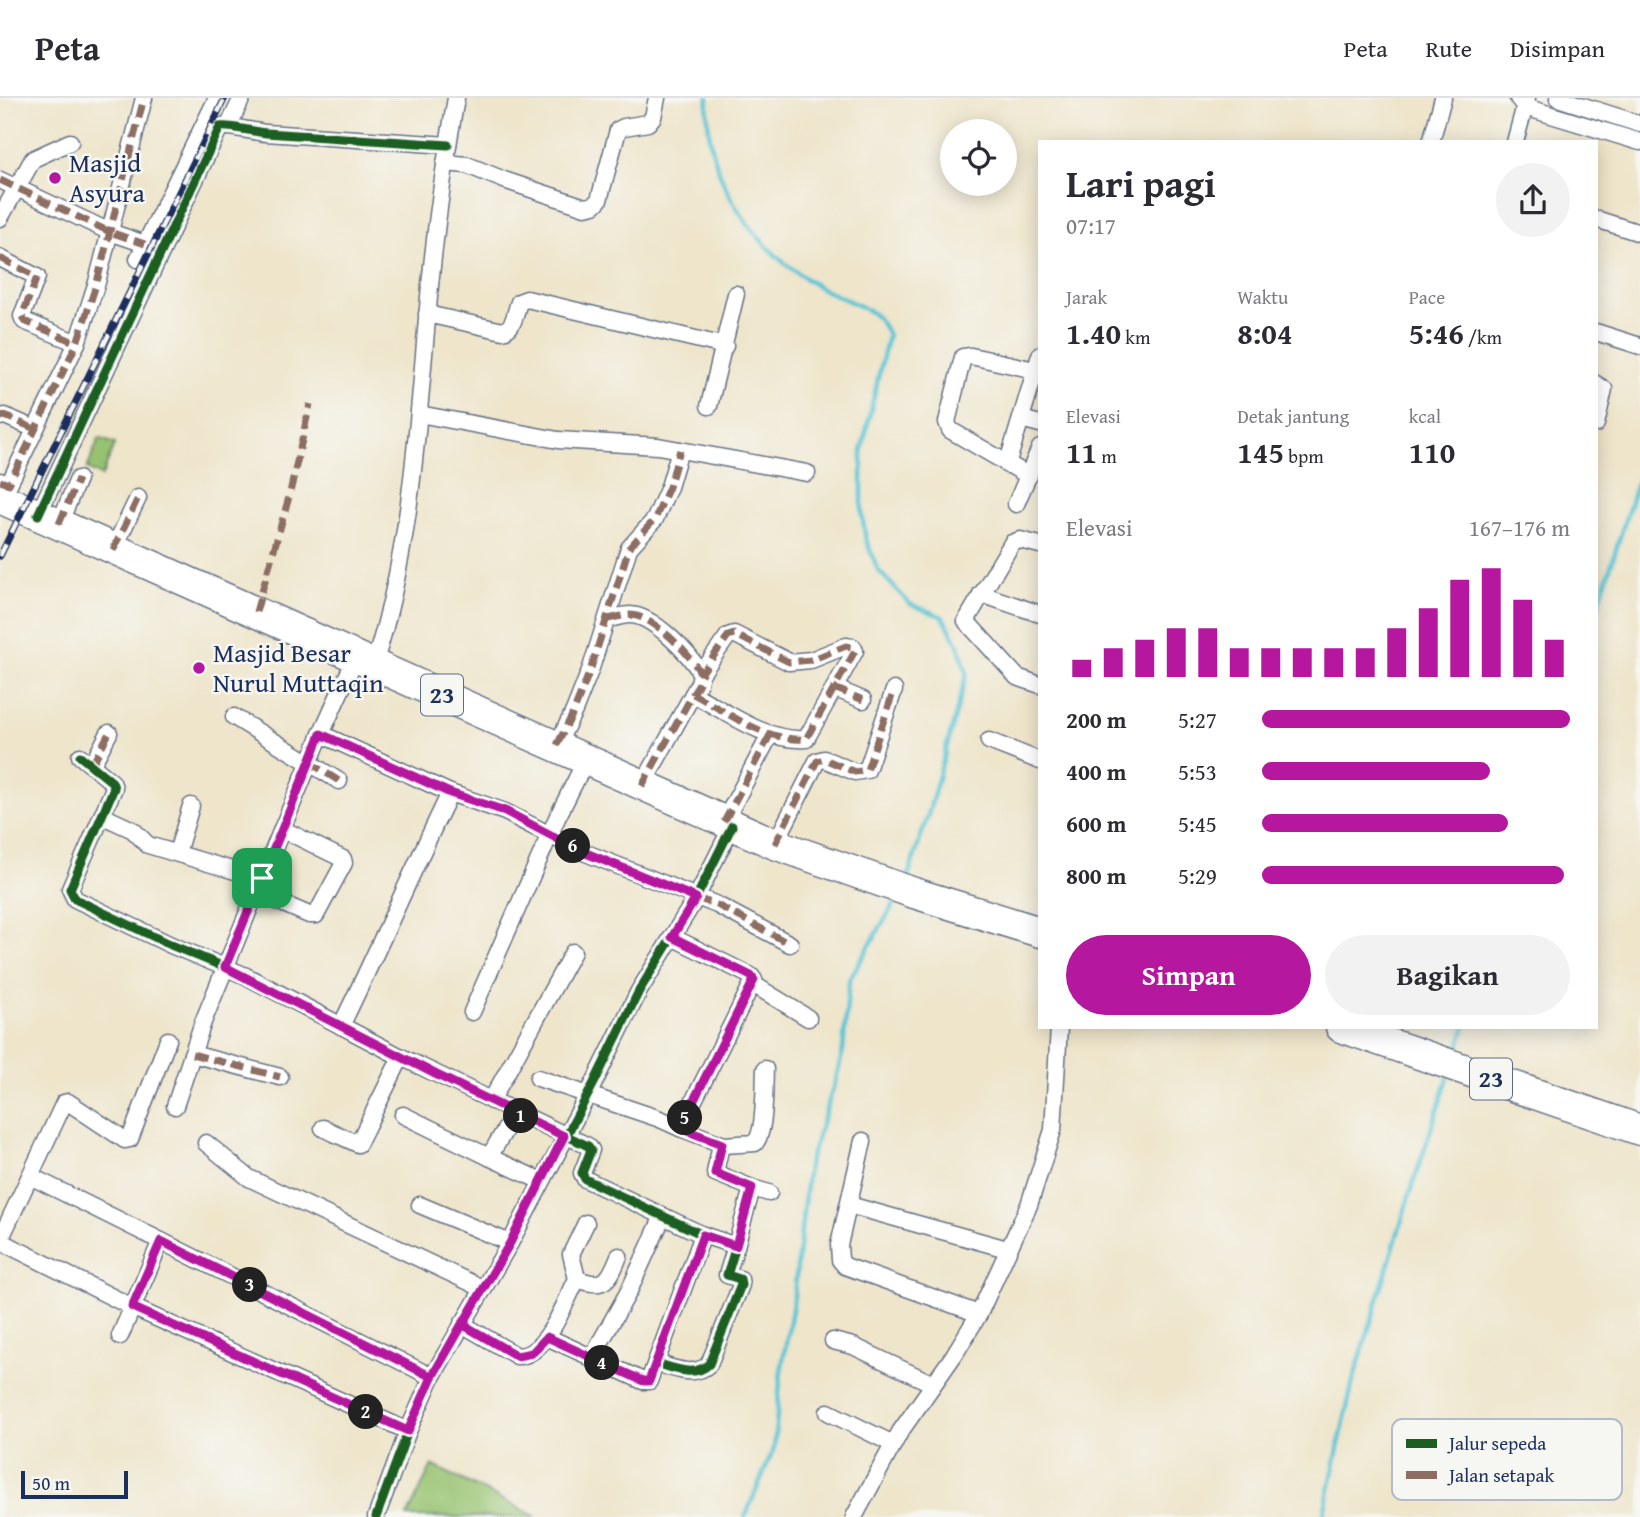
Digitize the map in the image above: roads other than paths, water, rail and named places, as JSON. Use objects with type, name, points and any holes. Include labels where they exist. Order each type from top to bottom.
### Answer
[{"type":"highway","name":"23","points":[[2,493],[49,520],[113,550],[775,844],[883,883],[1038,931]]},
{"type":"highway","name":"23","points":[[1347,1029],[1640,1130]]},
{"type":"street","points":[[2,493],[9,485],[77,343],[112,233],[144,98]]},
{"type":"street","points":[[0,180],[112,233],[142,252],[217,98]]},
{"type":"street","points":[[229,125],[242,98]]},
{"type":"street","points":[[175,1106],[225,967],[309,762],[321,734],[365,660],[397,569],[411,494],[427,314],[447,145],[456,98]]},
{"type":"street","points":[[445,163],[467,164],[504,180],[585,207],[594,205],[599,200],[618,130],[648,123],[653,117],[657,98]]},
{"type":"street","points":[[1432,140],[1443,98]]},
{"type":"street","points":[[1515,140],[1524,101],[1635,140],[1637,123],[1558,98]]},
{"type":"street","points":[[49,520],[220,127],[229,125],[242,130],[266,133],[447,145]]},
{"type":"street","points":[[0,218],[37,155],[70,142]]},
{"type":"street","points":[[1598,220],[1640,233]]},
{"type":"street","points":[[0,258],[37,277],[22,316],[24,321],[77,343]]},
{"type":"street","points":[[709,406],[736,294]]},
{"type":"street","points":[[427,314],[503,331],[508,329],[514,320],[519,302],[527,299],[725,346]]},
{"type":"street","points":[[1598,333],[1640,346]]},
{"type":"street","points":[[1007,465],[1037,362],[963,357],[948,427],[1007,465],[1029,476]]},
{"type":"street","points":[[1598,406],[1600,389]]},
{"type":"street","points":[[419,414],[558,440],[648,445],[807,473]]},
{"type":"street","points":[[0,417],[5,416],[35,429]]},
{"type":"street","points":[[1021,419],[1038,423]]},
{"type":"street","points":[[557,745],[574,711],[608,620],[629,548],[655,519],[670,487],[680,450]]},
{"type":"street","points":[[1016,504],[1038,453]]},
{"type":"street","points":[[49,520],[78,479]]},
{"type":"street","points":[[113,550],[138,498]]},
{"type":"street","points":[[1038,544],[1020,540],[1012,543],[966,618],[968,624],[1017,677],[1038,684]]},
{"type":"street","points":[[981,594],[1038,613]]},
{"type":"street","points":[[608,620],[631,615],[648,619],[679,647],[701,674]]},
{"type":"street","points":[[642,786],[699,683],[701,674],[728,636],[734,634],[789,662],[811,660],[846,646],[853,647],[855,651],[806,739],[793,740],[770,735],[693,694]]},
{"type":"street","points":[[834,688],[863,700]]},
{"type":"street","points":[[775,844],[817,761],[824,759],[855,772],[867,770],[894,690]]},
{"type":"street","points":[[234,717],[339,781]]},
{"type":"street","points":[[109,733],[86,761],[112,782],[114,788],[70,889],[72,897],[171,945],[225,967],[401,1057],[591,1149],[583,1170],[585,1179],[703,1235],[736,1246]]},
{"type":"street","points":[[321,734],[450,793],[505,811],[581,851],[717,905],[790,944]]},
{"type":"street","points":[[376,1517],[408,1431],[432,1377],[510,1243],[639,991],[696,898],[770,735]]},
{"type":"street","points":[[989,741],[1038,760]]},
{"type":"street","points":[[472,1012],[550,833],[586,760]]},
{"type":"street","points":[[341,1026],[450,793]]},
{"type":"street","points":[[177,853],[191,806]]},
{"type":"street","points":[[103,816],[133,830],[148,845],[177,853],[259,885],[309,915],[316,915],[343,866],[343,859],[282,829]]},
{"type":"street","points":[[672,937],[751,976],[754,980],[680,1128]]},
{"type":"street","points":[[491,1101],[573,952]]},
{"type":"street","points":[[753,984],[808,1018]]},
{"type":"street","points":[[854,1517],[893,1444],[979,1314],[1029,1205],[1050,1142],[1055,1107],[1059,1029]]},
{"type":"street","points":[[168,1040],[130,1139],[125,1140],[66,1102],[0,1240],[132,1307],[408,1431]]},
{"type":"street","points":[[192,1054],[280,1077]]},
{"type":"street","points":[[323,1128],[358,1144],[401,1057]]},
{"type":"street","points":[[538,1078],[722,1144],[750,1145],[759,1138],[765,1069]]},
{"type":"street","points":[[489,1157],[515,1113]]},
{"type":"street","points":[[403,1115],[541,1181]]},
{"type":"street","points":[[863,1141],[839,1245],[839,1260],[845,1266],[979,1314]]},
{"type":"street","points":[[206,1143],[249,1178],[484,1289]]},
{"type":"street","points":[[722,1144],[715,1173],[769,1193]]},
{"type":"street","points":[[30,1176],[432,1377]]},
{"type":"street","points":[[656,1363],[692,1371],[705,1368],[709,1364],[741,1285],[740,1279],[727,1275],[752,1188]]},
{"type":"street","points":[[420,1205],[510,1243]]},
{"type":"street","points":[[849,1205],[1007,1250]]},
{"type":"street","points":[[591,1359],[629,1291],[663,1216]]},
{"type":"street","points":[[462,1324],[517,1356],[532,1353],[547,1337],[577,1279],[571,1254],[586,1223]]},
{"type":"street","points":[[547,1337],[591,1359],[643,1381],[649,1381],[703,1235]]},
{"type":"street","points":[[120,1336],[161,1241]]},
{"type":"street","points":[[577,1279],[596,1283],[605,1281],[610,1277],[618,1256]]},
{"type":"street","points":[[833,1341],[853,1346],[933,1384]]},
{"type":"street","points":[[828,1412],[893,1444]]},
{"type":"waterway","points":[[708,98],[714,156],[737,208],[754,231],[773,253],[795,271],[819,287],[872,313],[888,335],[862,449],[862,515],[866,540],[878,570],[910,604],[943,617],[958,644],[967,673],[928,815],[907,879]]},
{"type":"waterway","points":[[1598,607],[1640,473]]},
{"type":"waterway","points":[[745,1517],[774,1448],[781,1371],[793,1304],[808,1166],[843,1050],[849,980],[897,899]]},
{"type":"waterway","points":[[1457,1053],[1464,1029]]},
{"type":"waterway","points":[[1323,1517],[1352,1385],[1448,1078]]},
{"type":"railway","points":[[0,556],[225,98]]},
{"type":"place","name":"Masjid Asyura","points":[[55,178]]},
{"type":"place","name":"Masjid Besar Nurul Muttaqin","points":[[199,668]]}]
